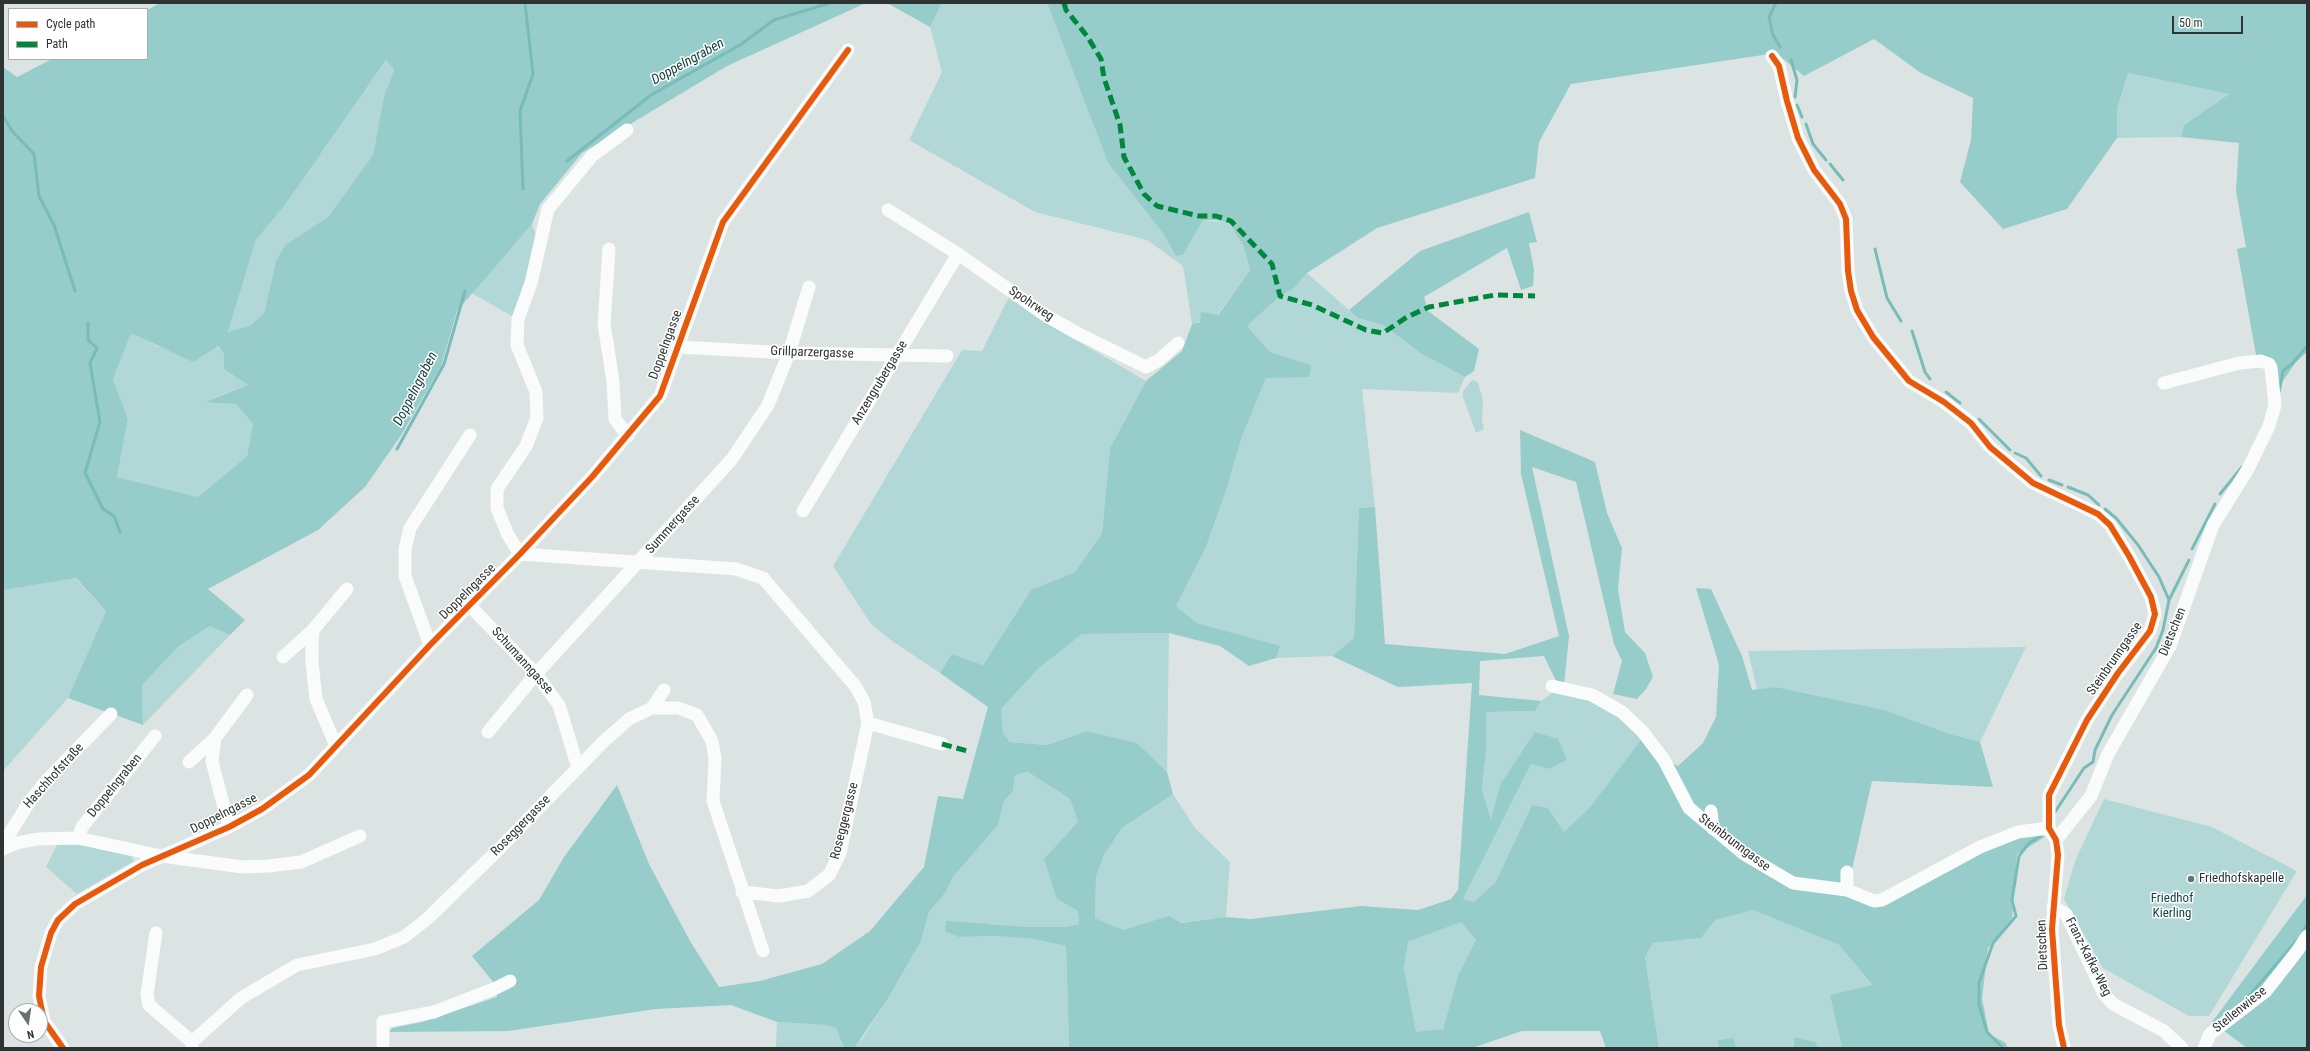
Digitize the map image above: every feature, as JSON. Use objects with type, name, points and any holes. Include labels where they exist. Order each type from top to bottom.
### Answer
[{"type":"street","name":"Doppelngasse","points":[[63,1048],[44,1021],[40,1008],[41,967],[51,933],[58,920],[75,904],[161,856],[229,827],[262,809],[309,775],[430,645],[520,554],[628,436],[660,396],[723,222],[848,50]]},
{"type":"street","name":"Steinbrunngasse","points":[[1552,686],[1592,695],[1622,712],[1643,732],[1664,760],[1689,808],[1744,854],[1793,883],[1847,890],[1874,901],[1882,900],[1980,847],[2018,832],[2049,828],[2049,795],[2086,720],[2118,672],[2150,631],[2155,614],[2151,597],[2110,525],[2098,514],[2033,483],[1990,447],[1971,423],[1944,402],[1909,382],[1873,337],[1857,310],[1851,291],[1848,271],[1846,218],[1840,204],[1814,170],[1798,138],[1779,66],[1772,56]]},
{"type":"street","points":[[627,130],[592,156],[548,209],[531,283],[518,319],[517,345],[536,392],[537,418],[526,446],[497,489],[497,508],[508,535],[520,554],[638,563]]},
{"type":"street","name":"Spohrweg","points":[[888,210],[958,254],[1045,315],[1146,368],[1159,360],[1178,343]]},
{"type":"street","points":[[609,249],[604,324],[613,381],[615,419],[628,436]]},
{"type":"street","name":"Anzengrubergasse","points":[[803,511],[958,254]]},
{"type":"street","name":"Summergasse","points":[[488,732],[536,674],[732,459],[768,405],[789,353],[809,287]]},
{"type":"street","name":"Grillparzergasse","points":[[678,347],[789,353],[946,356]]},
{"type":"street","name":"Dietschen","points":[[2064,1048],[2059,1025],[2052,929],[2058,855],[2056,840],[2091,796],[2108,754],[2170,646],[2213,525],[2248,469],[2269,426],[2275,405],[2271,368],[2269,364],[2261,361],[2239,363],[2164,383]]},
{"type":"street","name":"Doppelngasse","points":[[430,645],[405,576],[405,549],[410,528],[470,435]]},
{"type":"street","name":"Roseggergasse","points":[[638,563],[736,569],[763,578],[856,687],[864,702],[868,723],[840,853],[829,875],[808,891],[779,896],[742,892]]},
{"type":"street","points":[[283,657],[313,630],[347,590]]},
{"type":"street","name":"Schumanngasse","points":[[470,606],[536,674],[559,705],[578,768]]},
{"type":"street","points":[[313,630],[312,663],[316,700],[336,746]]},
{"type":"street","points":[[652,708],[664,690]]},
{"type":"street","name":"Doppelngasse","points":[[189,762],[215,738],[247,695]]},
{"type":"street","name":"Roseggergasse","points":[[192,1045],[241,998],[297,965],[375,949],[404,937],[427,919],[629,719],[652,708],[678,708],[697,715],[712,741],[715,759],[713,801],[742,892],[763,951]]},
{"type":"street","name":"Haschhofstraße","points":[[3,844],[28,804],[45,782],[111,714]]},
{"type":"street","points":[[868,723],[942,744]]},
{"type":"street","name":"Doppelngraben","points":[[78,838],[82,827],[155,736]]},
{"type":"street","name":"Doppelngasse","points":[[215,738],[212,761],[229,827]]},
{"type":"street","points":[[1711,811],[1713,829]]},
{"type":"street","points":[[2049,828],[2056,840]]},
{"type":"street","points":[[3,849],[17,843],[37,839],[78,838],[161,856],[243,867],[283,865],[318,855],[360,836]]},
{"type":"street","points":[[1847,872],[1847,890]]},
{"type":"street","name":"Franz-Kafka-Weg","points":[[2053,907],[2066,914],[2101,988],[2113,1004],[2164,1031],[2182,1048]]},
{"type":"street","points":[[156,933],[147,994],[149,1005],[192,1045]]},
{"type":"street","name":"Stellenwiese","points":[[2204,1048],[2210,1034],[2266,991],[2307,936]]},
{"type":"street","points":[[383,1048],[383,1022],[434,1012],[510,981]]},
{"type":"green space","points":[[942,3],[1047,3],[1108,163],[1162,232],[1176,256],[1183,255],[1203,220],[1229,223],[1243,245],[1250,270],[1217,315],[1192,324],[1183,266],[1147,240],[1035,212],[909,140],[942,72],[930,27]]},
{"type":"green space","points":[[386,60],[394,70],[384,96],[373,155],[328,217],[285,245],[276,261],[264,313],[251,325],[228,332],[256,240],[285,205]]},
{"type":"green space","points":[[2128,73],[2229,94],[2184,125],[2181,137],[2117,138],[2117,109]]},
{"type":"green space","points":[[532,224],[538,243],[529,280],[512,316],[471,293]]},
{"type":"green space","points":[[1307,273],[1358,318],[1383,325],[1422,354],[1465,377],[1458,393],[1362,389],[1375,507],[1359,508],[1354,638],[1332,656],[1276,658],[1279,646],[1197,623],[1176,606],[1206,547],[1227,488],[1241,439],[1266,378],[1311,365],[1270,352],[1247,326],[1280,296],[1293,289]]},
{"type":"green space","points":[[1009,297],[1052,326],[1146,381],[1110,448],[1102,533],[1075,572],[1031,590],[983,665],[952,654],[940,673],[892,641],[871,624],[833,566],[962,350],[982,351]]},
{"type":"green space","points":[[131,332],[159,347],[217,346],[224,354],[224,369],[248,385],[206,401],[236,404],[253,424],[247,456],[198,497],[117,477],[128,419],[113,379]]},
{"type":"green space","points":[[1472,380],[1478,382],[1483,401],[1482,420],[1484,429],[1476,433],[1463,397],[1463,391]]},
{"type":"green space","points":[[75,578],[106,611],[68,698],[3,771],[3,590]]},
{"type":"green space","points":[[210,626],[230,635],[143,725],[142,685],[179,646]]},
{"type":"green space","points":[[1169,633],[1167,772],[1137,743],[1087,731],[1047,745],[1010,742],[1003,733],[1001,709],[1038,669],[1082,634]]},
{"type":"green space","points":[[2026,647],[1980,742],[1950,734],[1885,710],[1776,687],[1757,690],[1748,651]]},
{"type":"green space","points":[[1556,690],[1589,698],[1613,712],[1643,737],[1591,806],[1564,832],[1548,808],[1532,805],[1495,883],[1474,903],[1463,899],[1531,764],[1549,769],[1558,739],[1500,785],[1491,819],[1482,790],[1486,751],[1486,712],[1535,711],[1541,701]]},
{"type":"green space","points":[[1028,772],[1070,799],[1078,822],[1057,899],[1078,911],[1079,924],[1066,927],[1028,927],[989,924],[959,937],[996,936],[1033,939],[1066,946],[1069,1048],[851,1048],[855,1047],[864,1036],[887,1000],[921,941],[929,912],[945,893],[953,877],[998,825],[1004,801],[1013,791],[1015,775]]},
{"type":"green space","points":[[1173,794],[1195,828],[1230,862],[1226,917],[1123,930],[1095,918],[1096,877],[1104,855],[1122,828]]},
{"type":"green space","name":"Friedhof Kierling","points":[[2104,799],[2212,827],[2297,871],[2209,1016],[2189,1016],[2103,968],[2064,899],[2075,861]]},
{"type":"green space","points":[[58,843],[75,844],[131,855],[134,861],[77,894],[46,867]]},
{"type":"green space","points":[[1753,910],[1839,945],[1872,986],[1830,995],[1842,1048],[1818,1048],[1816,1042],[1794,1037],[1794,1048],[1736,1048],[1734,1038],[1717,1040],[1719,1048],[1659,1048],[1645,957],[1653,943],[1701,938],[1715,919]]},
{"type":"green space","points":[[1461,922],[1476,940],[1458,976],[1443,1029],[1416,1033],[1404,968],[1408,942]]},
{"type":"green space","points":[[777,1022],[825,1025],[836,1028],[844,1048],[776,1048]]},
{"type":"shaded area","points":[[160,3],[866,3],[727,66],[582,153],[540,204],[532,224],[457,311],[441,366],[402,434],[365,487],[318,530],[208,589],[245,620],[230,635],[210,626],[179,646],[142,685],[143,725],[68,698],[106,611],[76,578],[3,590],[3,67],[17,77],[50,60],[148,60],[148,9]],"holes":[[[386,60],[394,70],[384,96],[373,155],[328,217],[285,245],[276,261],[264,313],[251,325],[228,332],[256,240],[285,205]],[[131,333],[193,362],[218,346],[224,354],[224,369],[248,385],[205,402],[236,404],[253,424],[247,456],[198,497],[117,477],[128,419],[113,379]]]},
{"type":"shaded area","points":[[887,3],[942,3],[930,27]]},
{"type":"shaded area","points":[[1047,3],[2307,3],[2307,352],[2296,362],[2278,388],[2256,355],[2237,249],[2246,247],[2236,191],[2239,143],[2181,137],[2184,125],[2229,94],[2128,73],[2117,109],[2117,138],[2067,209],[2003,229],[1960,182],[1971,140],[1973,98],[1921,73],[1874,39],[1804,76],[1776,53],[1571,84],[1539,142],[1535,178],[1377,228],[1307,273],[1293,289],[1280,296],[1247,326],[1270,352],[1311,365],[1309,377],[1266,378],[1241,439],[1227,488],[1206,547],[1176,606],[1197,623],[1280,646],[1276,658],[1249,666],[1220,646],[1169,633],[1082,634],[1038,669],[1001,709],[1003,733],[1010,742],[1047,745],[1087,731],[1137,743],[1167,772],[1173,794],[1122,828],[1104,855],[1096,877],[1095,918],[1123,930],[1169,916],[1181,923],[1226,917],[1251,919],[1361,906],[1418,910],[1451,899],[1458,890],[1472,683],[1398,687],[1332,656],[1354,638],[1359,508],[1375,507],[1385,644],[1505,654],[1559,636],[1521,474],[1520,430],[1595,462],[1607,513],[1622,548],[1618,589],[1625,632],[1645,653],[1653,677],[1646,689],[1637,699],[1613,694],[1622,661],[1614,644],[1576,482],[1532,467],[1569,636],[1564,685],[1557,683],[1544,656],[1480,661],[1479,695],[1541,701],[1535,711],[1486,712],[1486,751],[1482,790],[1491,819],[1500,785],[1535,732],[1558,739],[1567,760],[1549,769],[1531,764],[1463,899],[1474,902],[1495,883],[1532,805],[1548,808],[1564,832],[1591,806],[1643,737],[1666,760],[1678,766],[1703,743],[1716,717],[1719,665],[1696,588],[1711,589],[1742,656],[1752,690],[1776,687],[1885,710],[1950,734],[1980,742],[1993,787],[1872,781],[1848,887],[1886,904],[1980,849],[2034,832],[2045,837],[2017,854],[2012,918],[1988,948],[1982,998],[1989,1034],[2006,1043],[2007,1048],[1842,1048],[1830,995],[1872,985],[1839,945],[1753,910],[1715,920],[1701,938],[1653,943],[1645,957],[1659,1048],[1606,1048],[1600,1031],[1522,1031],[1472,1048],[1069,1048],[1066,946],[1033,939],[996,936],[959,937],[945,931],[946,921],[1028,927],[1066,927],[1079,924],[1078,911],[1057,899],[1044,859],[1078,822],[1070,799],[1028,772],[1015,775],[1013,791],[1004,801],[998,825],[953,877],[945,893],[929,912],[921,941],[887,1000],[855,1047],[844,1048],[836,1028],[825,1025],[777,1022],[731,1005],[656,1009],[508,1031],[389,1032],[392,1028],[422,1022],[497,997],[494,983],[472,956],[539,900],[564,857],[617,785],[649,864],[690,941],[719,987],[760,981],[822,964],[870,931],[924,867],[938,796],[963,799],[988,707],[940,673],[952,654],[983,665],[1031,590],[1075,572],[1102,533],[1110,448],[1146,381],[1182,351],[1192,324],[1200,322],[1201,312],[1218,315],[1250,270],[1243,245],[1229,223],[1215,220],[1203,220],[1183,255],[1176,256],[1162,232],[1108,163]],"holes":[[[1461,922],[1476,940],[1458,976],[1443,1029],[1416,1032],[1404,968],[1408,942]]]},
{"type":"shaded area","points":[[1529,212],[1537,242],[1529,243],[1534,270],[1533,286],[1521,290],[1507,248],[1424,297],[1428,311],[1479,349],[1474,371],[1465,377],[1422,354],[1383,325],[1358,318],[1349,310],[1420,251]]},
{"type":"shaded area","points":[[2307,895],[2307,1047],[2247,1048],[2212,1022]]},
{"type":"shaded area","points":[[1794,1037],[1816,1042],[1818,1048],[1794,1048]]},
{"type":"shaded area","points":[[1734,1038],[1736,1048],[1719,1048],[1717,1040]]},
{"type":"waterway","points":[[523,189],[520,111],[533,74],[525,3]]},
{"type":"waterway","name":"Doppelngraben","points":[[567,161],[651,95],[740,45],[774,20],[830,3]]},
{"type":"waterway","points":[[1776,3],[1769,17],[1773,35],[1780,47]]},
{"type":"waterway","points":[[1791,60],[1797,80],[1795,97]]},
{"type":"waterway","points":[[1797,105],[1802,117]]},
{"type":"waterway","points":[[3,116],[12,131],[34,154],[39,196],[54,225],[75,291]]},
{"type":"waterway","points":[[1806,124],[1813,144],[1826,160]]},
{"type":"waterway","points":[[1830,164],[1843,180]]},
{"type":"waterway","points":[[1875,249],[1887,298],[1901,321]]},
{"type":"waterway","name":"Doppelngraben","points":[[397,449],[444,364],[465,291]]},
{"type":"waterway","points":[[88,323],[88,340],[97,348],[90,363],[100,422],[85,473],[103,509],[114,516],[120,532]]},
{"type":"waterway","points":[[1912,331],[1925,372],[1930,379]]},
{"type":"waterway","points":[[2279,392],[2283,371],[2292,364],[2307,346]]},
{"type":"waterway","points":[[1946,392],[1960,403]]},
{"type":"waterway","points":[[1979,419],[2010,450]]},
{"type":"waterway","points":[[2015,453],[2026,458],[2041,476]]},
{"type":"waterway","points":[[2220,494],[2242,467]]},
{"type":"waterway","points":[[2049,480],[2062,485]]},
{"type":"waterway","points":[[2068,487],[2088,495],[2099,505]]},
{"type":"waterway","points":[[2192,549],[2215,504]]},
{"type":"waterway","points":[[2055,812],[2084,768],[2093,762],[2095,750],[2112,715],[2156,648],[2163,630],[2169,600],[2159,577],[2138,545],[2116,518],[2105,509]]},
{"type":"waterway","points":[[2169,600],[2189,560]]},
{"type":"waterway","points":[[2003,1048],[1987,1032],[1979,1005],[1979,983],[1993,943],[2016,916],[2012,900],[2019,856],[2029,843],[2042,835]]},
{"type":"waterway","points":[[2302,933],[2307,925]]},
{"type":"waterway","points":[[2249,996],[2297,940]]},
{"type":"marked path","points":[[1064,3],[1066,10],[1087,36],[1101,59],[1104,78],[1120,125],[1124,157],[1144,194],[1157,206],[1199,216],[1216,216],[1231,221],[1272,264],[1280,296],[1312,305],[1366,330],[1383,333],[1407,317],[1429,307],[1495,295],[1535,296]]},
{"type":"marked path","points":[[942,744],[971,752]]},
{"type":"cycle path","points":[[63,1048],[44,1021],[39,996],[41,967],[51,933],[58,920],[75,904],[142,865],[229,827],[262,809],[309,775],[430,645],[520,554],[592,477],[660,396],[723,222],[848,50]]},
{"type":"cycle path","points":[[1772,56],[1779,66],[1798,138],[1814,170],[1840,204],[1846,219],[1848,271],[1851,291],[1857,310],[1873,337],[1909,381],[1944,402],[1971,423],[1990,447],[2033,483],[2098,514],[2110,525],[2151,597],[2155,614],[2150,631],[2118,673],[2087,720],[2049,795],[2049,828],[2056,840],[2058,855],[2052,929],[2059,1025],[2064,1048]]},
{"type":"place","name":"Friedhofskapelle","points":[[2191,879]]}]
